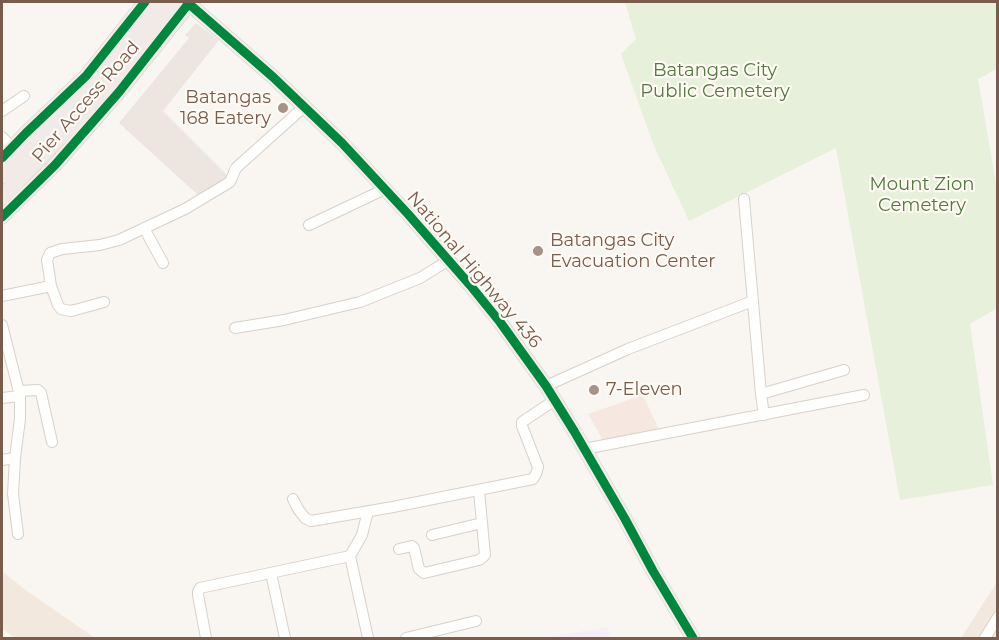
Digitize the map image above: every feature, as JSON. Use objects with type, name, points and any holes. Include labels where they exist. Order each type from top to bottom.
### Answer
[{"type":"highway","points":[[2,176],[100,76],[160,2]]},
{"type":"highway","points":[[2,197],[186,2]]},
{"type":"main road","name":"Pier Access Road","points":[[2,158],[86,76],[145,2]]},
{"type":"main road","name":"Pier Access Road","points":[[2,218],[56,165],[119,92],[186,2]]},
{"type":"main road","name":"National Highway 436","points":[[186,2],[273,77],[342,143],[448,260],[500,322],[555,400],[693,639]]},
{"type":"street","points":[[2,111],[24,96]]},
{"type":"street","points":[[104,302],[80,309],[65,310],[59,307],[51,286],[48,260],[50,253],[62,249],[109,243],[177,213],[230,182],[236,168],[304,106]]},
{"type":"street","points":[[2,137],[12,147]]},
{"type":"street","points":[[309,225],[385,189]]},
{"type":"street","points":[[744,200],[760,394],[764,416]]},
{"type":"street","points":[[144,228],[163,262]]},
{"type":"street","points":[[235,328],[284,320],[360,302],[420,278],[448,260]]},
{"type":"street","points":[[2,296],[51,286]]},
{"type":"street","points":[[546,386],[628,349],[753,301]]},
{"type":"street","points":[[2,325],[20,393],[21,419],[15,458],[13,494],[18,534]]},
{"type":"street","points":[[760,394],[844,370]]},
{"type":"street","points":[[2,398],[38,390],[41,393],[52,442]]},
{"type":"street","points":[[584,449],[864,396]]},
{"type":"street","points":[[294,499],[304,518],[311,521],[533,479],[537,465],[522,426],[522,420],[555,400]]},
{"type":"street","points":[[2,460],[15,458]]},
{"type":"street","points":[[399,549],[412,546],[419,569],[424,573],[479,560],[485,555],[479,491]]},
{"type":"street","points":[[368,511],[362,535],[350,556],[368,639]]},
{"type":"street","points":[[432,535],[482,523]]},
{"type":"street","points":[[206,639],[198,595],[200,588],[350,556]]},
{"type":"street","points":[[272,573],[285,639]]},
{"type":"street","points":[[985,639],[998,617]]},
{"type":"street","points":[[406,639],[476,621]]},
{"type":"street","points":[[458,627],[460,639]]},
{"type":"shaded area","points":[[196,23],[219,40],[163,111],[227,175],[226,180],[198,195],[119,123],[189,38],[185,35]]},
{"type":"shaded area","points":[[643,395],[660,432],[604,442],[588,414]]},
{"type":"shaded area","points":[[2,571],[95,638],[15,638],[2,628]]},
{"type":"shaded area","points":[[997,582],[997,638],[961,638]]},
{"type":"shaded area","points":[[607,627],[610,638],[543,638]]},
{"type":"green space","points":[[625,2],[997,2],[997,69],[978,79],[997,189],[997,308],[970,324],[993,485],[900,500],[836,148],[689,221],[654,146],[621,54],[636,39]]},
{"type":"cycle path","points":[[2,158],[86,76],[145,2]]},
{"type":"cycle path","points":[[187,2],[273,77],[342,143],[408,214],[500,322],[546,386],[574,431],[693,638]]},
{"type":"cycle path","points":[[2,217],[55,165],[119,92],[189,3]]},
{"type":"place","name":"Batangas 168 Eatery","points":[[283,108]]},
{"type":"place","name":"Batangas City Evacuation Center","points":[[538,251]]},
{"type":"place","name":"7-Eleven","points":[[594,390]]},
{"type":"park label","name":"Batangas City Public Cemetery","points":[[715,82]]},
{"type":"park label","name":"Mount Zion Cemetery","points":[[922,195]]}]
